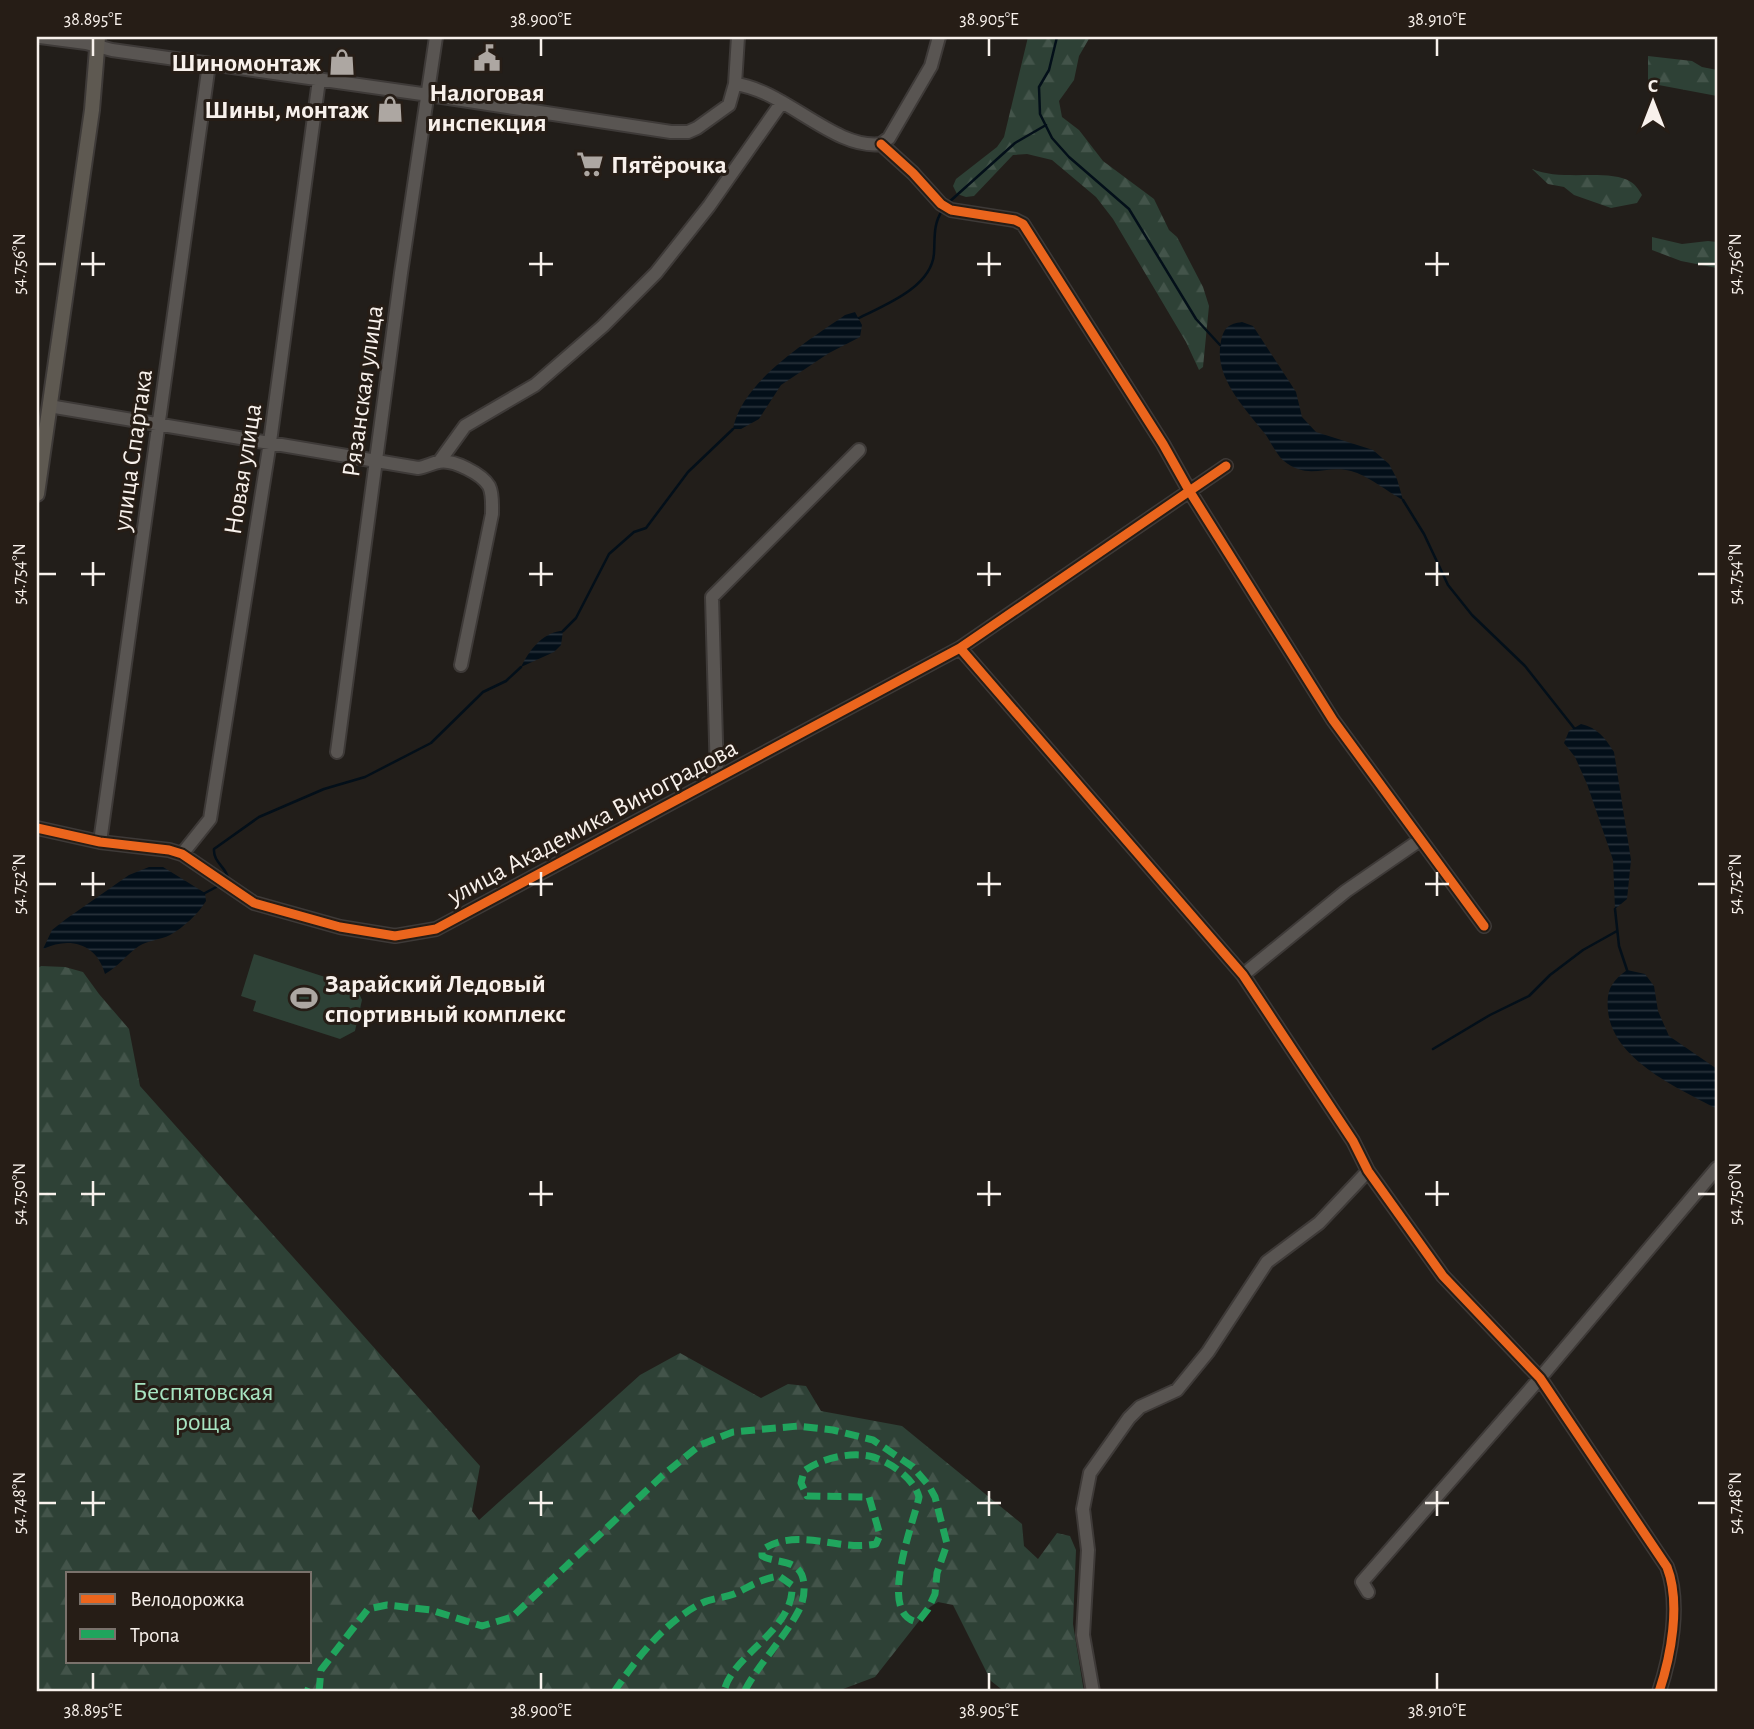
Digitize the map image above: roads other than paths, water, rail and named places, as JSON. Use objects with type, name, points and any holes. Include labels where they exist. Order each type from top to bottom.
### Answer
[{"type":"main road","points":[[37,494],[93,102],[98,41]]},
{"type":"street","points":[[40,37],[98,41],[112,50],[429,94],[671,132],[688,132],[697,128],[729,105],[735,83],[738,37]]},
{"type":"street","name":"Рязанская улица","points":[[337,752],[401,274],[436,37]]},
{"type":"street","points":[[881,144],[889,138],[932,66],[939,37]]},
{"type":"street","name":"улица Спартака","points":[[100,842],[209,64]]},
{"type":"street","name":"Новая улица","points":[[182,854],[210,819],[270,442],[319,80]]},
{"type":"street","points":[[735,83],[749,85],[853,142],[881,144],[913,173],[941,204],[951,210],[1015,220],[1023,224],[1163,444],[1332,720],[1484,926]]},
{"type":"street","points":[[439,461],[465,426],[535,385],[603,326],[656,273],[709,206],[782,102]]},
{"type":"street","points":[[49,406],[418,468],[439,461],[450,461],[470,470],[488,484],[492,498],[492,514],[461,665]]},
{"type":"street","name":"улица Академика Виноградова","points":[[717,777],[712,597],[859,450]]},
{"type":"street","name":"улица Академика Виноградова","points":[[182,854],[254,903],[340,927],[395,936],[436,929],[960,648],[1226,466]]},
{"type":"street","points":[[960,648],[1243,975],[1353,1141],[1368,1171],[1443,1276],[1540,1378],[1667,1567],[1672,1581],[1674,1604],[1668,1665],[1659,1692]]},
{"type":"street","points":[[37,828],[100,842],[182,854]]},
{"type":"street","points":[[1243,975],[1346,891],[1420,840]]},
{"type":"street","points":[[1368,1592],[1362,1582],[1540,1378],[1717,1168]]},
{"type":"street","points":[[1093,1692],[1083,1636],[1088,1549],[1083,1509],[1090,1473],[1139,1407],[1178,1390],[1208,1352],[1267,1262],[1319,1223],[1368,1171]]},
{"type":"waterway","points":[[1057,37],[1049,70],[1039,87],[1040,114],[1052,138],[1069,157],[1129,209],[1196,319],[1220,345]]},
{"type":"waterway","points":[[948,203],[1015,143],[1046,125]]},
{"type":"waterway","points":[[859,318],[894,301],[925,276],[931,265],[936,226],[942,211]]},
{"type":"waterway","points":[[563,631],[576,618],[609,554],[634,532],[646,528],[688,472],[733,429]]},
{"type":"waterway","points":[[1403,500],[1424,534],[1448,585],[1472,615],[1525,666],[1574,728]]},
{"type":"waterway","points":[[228,879],[214,854],[214,849],[259,817],[324,789],[365,777],[431,743],[483,692],[506,681],[521,667]]},
{"type":"waterway","points":[[205,893],[220,885]]},
{"type":"waterway","points":[[1615,909],[1619,946],[1627,970]]},
{"type":"waterway","points":[[1433,1049],[1490,1015],[1529,996],[1550,975],[1583,950],[1617,931]]},
{"type":"place","name":"Налоговая инспекция","points":[[487,58]]},
{"type":"place","name":"Шиномонтаж","points":[[342,62]]},
{"type":"place","name":"Шины, монтаж","points":[[390,109]]},
{"type":"place","name":"Пятёрочка","points":[[590,164]]},
{"type":"place","name":"Зарайский Ледовый спортивный комплекс","points":[[304,998]]},
{"type":"park label","name":"Беспятовская роща","points":[[203,1406]]}]
